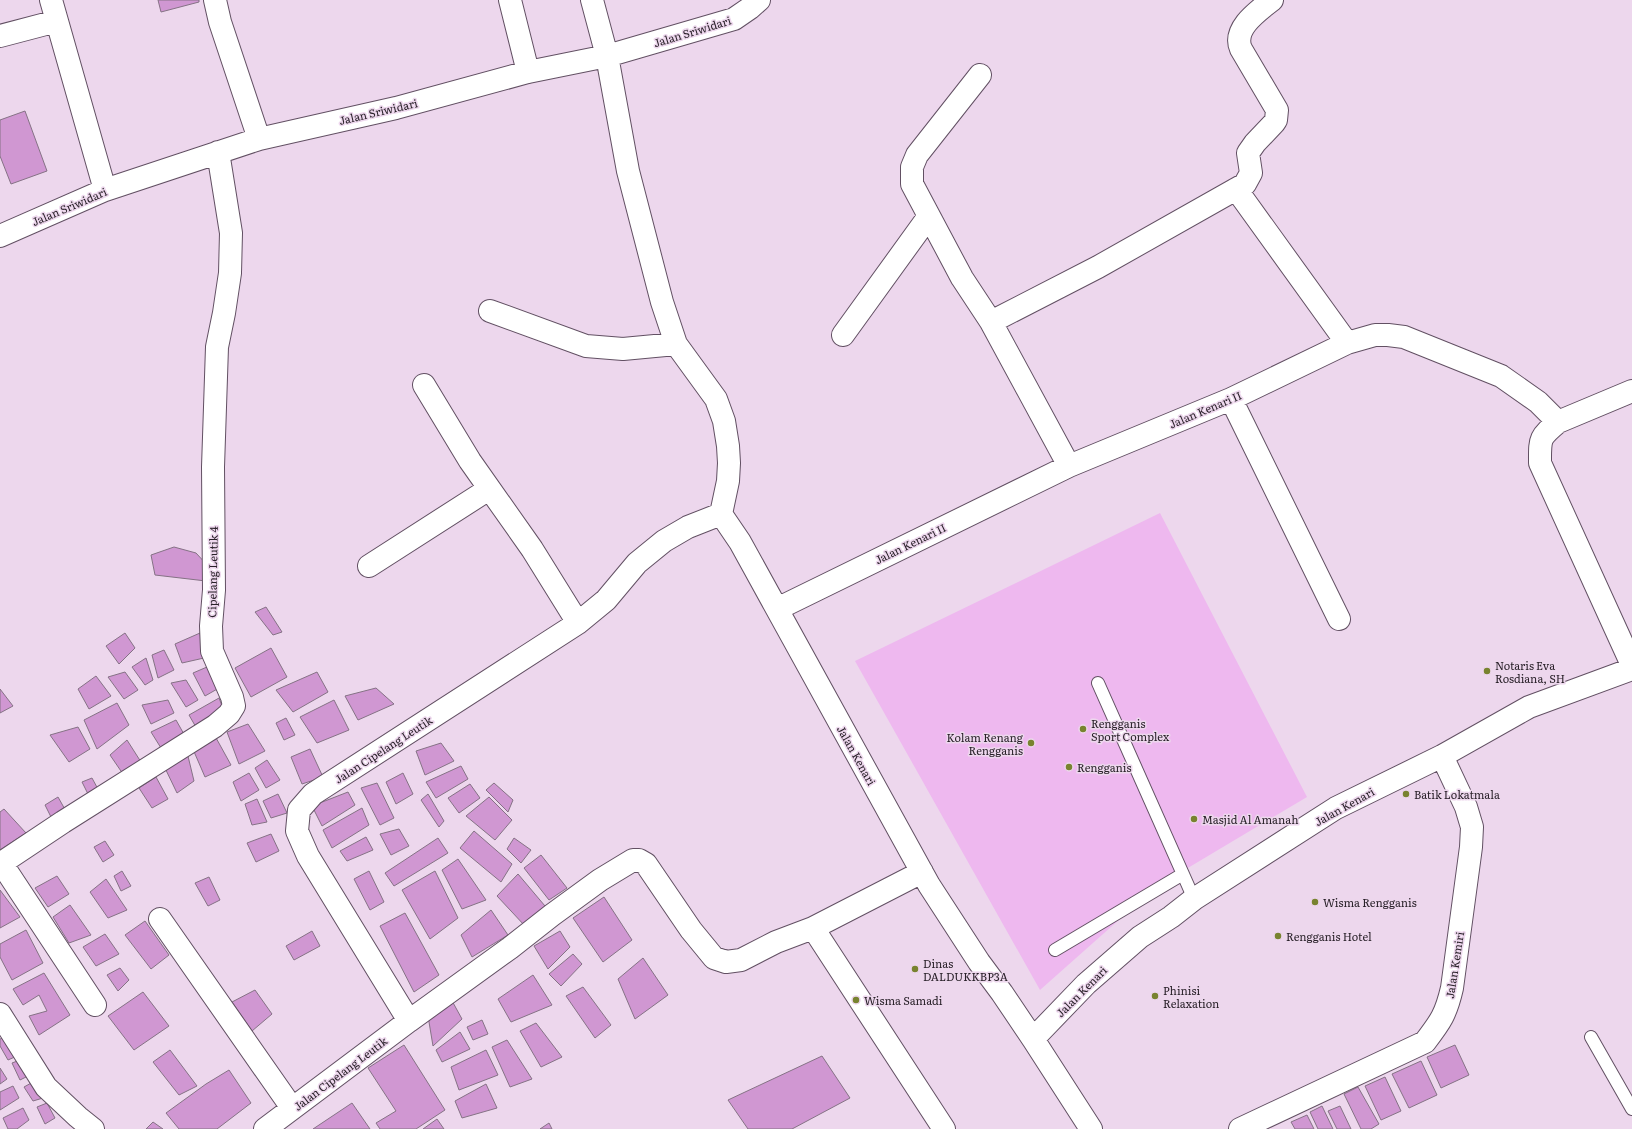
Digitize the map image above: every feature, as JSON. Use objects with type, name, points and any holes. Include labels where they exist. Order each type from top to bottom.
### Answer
[{"type":"street","points":[[52,0],[105,190]]},
{"type":"street","points":[[215,0],[220,22],[259,139]]},
{"type":"street","points":[[510,0],[528,72]]},
{"type":"street","points":[[592,0],[607,56],[628,171],[662,302],[676,344],[716,398],[724,421],[729,463],[728,481],[721,514],[740,542],[777,609]]},
{"type":"street","points":[[991,322],[1098,266],[1245,184],[1251,173],[1248,156],[1250,149],[1274,123],[1277,116],[1277,110],[1238,43],[1240,32],[1246,23],[1262,7],[1272,0]]},
{"type":"street","name":"Jalan Sriwidari","points":[[0,236],[105,190],[259,139],[306,127],[396,108],[528,72],[607,56],[734,19],[753,3]]},
{"type":"street","points":[[0,36],[57,20]]},
{"type":"street","points":[[980,74],[924,144],[917,155],[912,167],[912,184],[962,278],[991,322],[1069,466]]},
{"type":"street","name":"Cipelang Leutik 4","points":[[1,864],[63,822],[215,726],[229,714],[234,706],[232,697],[212,651],[211,626],[214,576],[216,347],[224,313],[230,273],[231,233],[218,152]]},
{"type":"street","points":[[1236,189],[1347,343]]},
{"type":"street","points":[[844,335],[929,216]]},
{"type":"street","points":[[490,311],[586,346],[623,349],[676,344]]},
{"type":"street","name":"Jalan Kenari II","points":[[777,609],[1069,466],[1231,399],[1347,343],[1375,335],[1388,335],[1404,338],[1501,376],[1538,402],[1558,422]]},
{"type":"street","points":[[424,385],[489,489],[532,549],[578,624]]},
{"type":"street","points":[[1632,391],[1558,422],[1544,434],[1540,444],[1540,464],[1632,665]]},
{"type":"street","points":[[1231,399],[1339,620]]},
{"type":"street","points":[[369,566],[489,489]]},
{"type":"street","name":"Jalan Cipelang Leutik","points":[[265,1129],[409,1021],[308,856],[297,831],[299,810],[312,794],[578,624],[606,600],[637,563],[664,541],[688,527],[721,514]]},
{"type":"street","name":"Jalan Kenari","points":[[777,609],[929,885],[979,962],[1033,1039],[1091,1129]]},
{"type":"street","name":"Jalan Kenari","points":[[1033,1039],[1086,984],[1140,937],[1171,917],[1194,899],[1336,808],[1442,756],[1529,707],[1632,669]]},
{"type":"street","name":"Jalan Kemiri","points":[[1240,1129],[1425,1042],[1443,1018],[1452,988],[1471,847],[1472,827],[1466,807],[1442,756]]},
{"type":"street","points":[[409,1021],[588,889],[633,860],[639,860],[646,864],[691,930],[714,958],[726,962],[741,960],[776,942],[813,928],[922,872]]},
{"type":"street","points":[[1,864],[96,1005]]},
{"type":"street","points":[[160,919],[292,1108]]},
{"type":"street","points":[[813,928],[944,1129]]},
{"type":"street","points":[[0,1014],[46,1087],[93,1129]]},
{"type":"lane","points":[[1098,683],[1194,899]]},
{"type":"lane","points":[[1055,950],[1182,874]]},
{"type":"lane","points":[[1591,1037],[1632,1109]]},
{"type":"shaded area","name":"Rengganis Sport Complex","points":[[1160,513],[1307,797],[1156,887],[1040,990],[855,661]]},
{"type":"building","points":[[158,0],[199,0],[199,2],[161,12]]},
{"type":"building","points":[[25,111],[47,171],[11,184],[0,156],[0,120]]},
{"type":"building","points":[[174,547],[196,553],[209,567],[206,581],[155,575],[151,555]]},
{"type":"building","points":[[266,607],[282,632],[273,635],[255,612]]},
{"type":"building","points":[[125,633],[135,648],[119,664],[106,646]]},
{"type":"building","points":[[200,633],[204,658],[182,663],[175,644]]},
{"type":"building","points":[[271,648],[287,677],[251,697],[235,668]]},
{"type":"building","points":[[164,650],[174,670],[158,678],[152,655]]},
{"type":"building","points":[[146,658],[153,680],[145,685],[132,667]]},
{"type":"building","points":[[207,667],[219,688],[205,696],[193,673]]},
{"type":"building","points":[[125,672],[138,690],[124,699],[108,677]]},
{"type":"building","points":[[317,672],[328,692],[293,712],[276,690]]},
{"type":"building","points":[[96,676],[111,696],[89,709],[78,689]]},
{"type":"building","points":[[186,680],[198,700],[186,707],[171,683]]},
{"type":"building","points":[[376,688],[394,704],[358,720],[345,696]]},
{"type":"building","points":[[0,689],[13,706],[0,713]]},
{"type":"building","points":[[219,698],[224,711],[197,729],[189,715]]},
{"type":"building","points":[[168,700],[174,713],[151,724],[142,705]]},
{"type":"building","points":[[334,700],[349,730],[317,743],[300,717]]},
{"type":"building","points":[[117,703],[129,725],[97,749],[84,720]]},
{"type":"building","points":[[286,718],[295,735],[284,740],[276,723]]},
{"type":"building","points":[[176,720],[185,736],[161,748],[151,732]]},
{"type":"building","points":[[248,724],[265,751],[239,764],[227,732]]},
{"type":"building","points":[[78,727],[90,749],[69,762],[50,735]]},
{"type":"building","points":[[215,736],[231,765],[205,777],[192,747]]},
{"type":"building","points":[[127,740],[141,762],[123,774],[110,755]]},
{"type":"building","points":[[441,743],[454,761],[425,775],[416,751]]},
{"type":"building","points":[[310,749],[323,777],[302,784],[291,757]]},
{"type":"building","points":[[187,752],[194,781],[177,793],[164,766]]},
{"type":"building","points":[[267,760],[280,780],[266,788],[255,768]]},
{"type":"building","points":[[461,766],[468,779],[436,798],[426,782]]},
{"type":"building","points":[[249,773],[259,790],[241,801],[233,782]]},
{"type":"building","points":[[403,773],[413,794],[396,804],[386,782]]},
{"type":"building","points":[[156,777],[168,799],[152,808],[139,788]]},
{"type":"building","points":[[92,778],[99,791],[89,796],[82,782]]},
{"type":"building","points":[[377,783],[394,818],[380,825],[361,788]]},
{"type":"building","points":[[494,783],[513,800],[508,812],[486,790]]},
{"type":"building","points":[[470,784],[480,798],[459,813],[448,798]]},
{"type":"building","points":[[348,792],[355,805],[322,826],[312,806]]},
{"type":"building","points":[[278,794],[287,813],[271,818],[263,801]]},
{"type":"building","points":[[428,794],[444,821],[439,827],[421,800]]},
{"type":"building","points":[[58,797],[67,813],[52,819],[45,805]]},
{"type":"building","points":[[489,797],[512,820],[495,840],[466,816]]},
{"type":"building","points":[[257,799],[267,822],[252,825],[245,804]]},
{"type":"building","points":[[362,808],[369,825],[332,848],[323,830]]},
{"type":"building","points":[[4,809],[26,833],[0,850],[0,812]]},
{"type":"building","points":[[399,829],[409,846],[391,855],[380,834]]},
{"type":"building","points":[[474,831],[512,864],[501,882],[460,848]]},
{"type":"building","points":[[271,834],[279,851],[256,862],[247,843]]},
{"type":"building","points":[[366,837],[373,850],[347,861],[340,851]]},
{"type":"building","points":[[438,838],[448,853],[394,886],[385,873]]},
{"type":"building","points":[[514,838],[531,850],[521,863],[507,849]]},
{"type":"building","points":[[105,841],[114,855],[103,862],[94,847]]},
{"type":"building","points":[[541,855],[567,888],[549,900],[524,868]]},
{"type":"building","points":[[458,859],[486,900],[462,909],[442,870]]},
{"type":"building","points":[[122,871],[131,886],[121,891],[114,876]]},
{"type":"building","points":[[369,871],[384,902],[370,910],[354,879]]},
{"type":"building","points":[[435,871],[458,918],[430,939],[402,890]]},
{"type":"building","points":[[518,874],[545,906],[525,926],[497,896]]},
{"type":"building","points":[[57,876],[69,894],[48,907],[35,888]]},
{"type":"building","points":[[209,877],[220,900],[208,906],[195,883]]},
{"type":"building","points":[[106,879],[127,910],[108,918],[90,892]]},
{"type":"building","points":[[0,890],[20,917],[0,928]]},
{"type":"building","points":[[604,897],[632,940],[603,962],[573,918]]},
{"type":"building","points":[[70,905],[91,935],[69,943],[53,917]]},
{"type":"building","points":[[491,910],[508,935],[472,957],[461,935]]},
{"type":"building","points":[[405,913],[439,975],[414,992],[380,926]]},
{"type":"building","points":[[145,921],[169,955],[151,969],[125,935]]},
{"type":"building","points":[[26,930],[43,963],[12,980],[0,957],[0,944]]},
{"type":"building","points":[[312,931],[320,946],[294,960],[286,946]]},
{"type":"building","points":[[560,931],[570,947],[548,969],[534,946]]},
{"type":"building","points":[[105,934],[119,954],[96,966],[83,947]]},
{"type":"building","points":[[573,954],[582,964],[561,986],[549,974]]},
{"type":"building","points":[[643,958],[668,995],[635,1019],[618,979]]},
{"type":"building","points":[[120,968],[129,980],[118,991],[107,975]]},
{"type":"building","points":[[44,973],[70,1015],[39,1035],[29,1016],[47,1011],[39,995],[23,1005],[13,989]]},
{"type":"building","points":[[533,975],[552,1005],[511,1022],[498,999]]},
{"type":"building","points":[[583,987],[611,1025],[595,1038],[566,996]]},
{"type":"building","points":[[255,990],[272,1014],[252,1031],[232,1002]]},
{"type":"building","points":[[143,992],[169,1026],[134,1050],[108,1016]]},
{"type":"building","points":[[451,999],[462,1019],[433,1046],[428,1016]]},
{"type":"building","points":[[482,1020],[488,1034],[473,1040],[467,1027]]},
{"type":"building","points":[[536,1023],[562,1057],[541,1067],[520,1031]]},
{"type":"building","points":[[460,1032],[470,1049],[442,1062],[436,1050]]},
{"type":"building","points":[[5,1037],[17,1056],[8,1060],[0,1046],[0,1039]]},
{"type":"building","points":[[507,1040],[532,1079],[510,1087],[492,1047]]},
{"type":"building","points":[[404,1045],[445,1110],[416,1129],[380,1129],[376,1123],[396,1111],[368,1068]]},
{"type":"building","points":[[1455,1045],[1469,1075],[1441,1088],[1427,1057]]},
{"type":"building","points":[[170,1050],[197,1086],[179,1095],[153,1062]]},
{"type":"building","points":[[486,1050],[498,1075],[459,1090],[451,1067]]},
{"type":"building","points":[[822,1056],[850,1098],[792,1129],[748,1129],[728,1100]]},
{"type":"building","points":[[20,1060],[30,1075],[20,1080],[12,1063]]},
{"type":"building","points":[[1421,1061],[1437,1095],[1409,1108],[1392,1074]]},
{"type":"building","points":[[0,1068],[7,1079],[0,1084]]},
{"type":"building","points":[[229,1070],[251,1103],[217,1129],[179,1129],[166,1113],[206,1084]]},
{"type":"building","points":[[1385,1077],[1401,1111],[1381,1120],[1365,1086]]},
{"type":"building","points":[[33,1082],[43,1098],[33,1101],[24,1087]]},
{"type":"building","points":[[486,1084],[497,1108],[462,1118],[455,1101]]},
{"type":"building","points":[[13,1086],[19,1098],[0,1110],[0,1092]]},
{"type":"building","points":[[1358,1087],[1379,1124],[1371,1129],[1361,1129],[1344,1094]]},
{"type":"building","points":[[47,1103],[55,1118],[45,1124],[37,1107]]},
{"type":"building","points":[[352,1103],[370,1129],[313,1129]]},
{"type":"building","points":[[1322,1106],[1333,1129],[1318,1129],[1310,1112]]},
{"type":"building","points":[[1340,1106],[1351,1129],[1337,1129],[1328,1111]]},
{"type":"building","points":[[23,1108],[29,1120],[17,1129],[8,1129],[3,1118]]},
{"type":"building","points":[[1307,1115],[1314,1129],[1295,1129],[1291,1122]]},
{"type":"building","points":[[437,1119],[444,1129],[423,1129]]},
{"type":"building","points":[[153,1122],[163,1129],[146,1129]]},
{"type":"building","points":[[549,1123],[552,1129],[540,1129]]},
{"type":"place","name":"Notaris Eva Rosdiana, SH","points":[[1487,671]]},
{"type":"place","name":"Rengganis Sport Complex","points":[[1083,729]]},
{"type":"place","name":"Kolam Renang Rengganis","points":[[1031,743]]},
{"type":"place","name":"Rengganis","points":[[1069,767]]},
{"type":"place","name":"Batik Lokatmala","points":[[1406,794]]},
{"type":"place","name":"Masjid Al Amanah","points":[[1194,819]]},
{"type":"place","name":"Wisma Rengganis","points":[[1315,902]]},
{"type":"place","name":"Rengganis Hotel","points":[[1278,936]]},
{"type":"place","name":"Dinas DALDUKKBP3A","points":[[915,969]]},
{"type":"place","name":"Phinisi Relaxation","points":[[1155,996]]},
{"type":"place","name":"Wisma Samadi","points":[[856,1000]]}]
